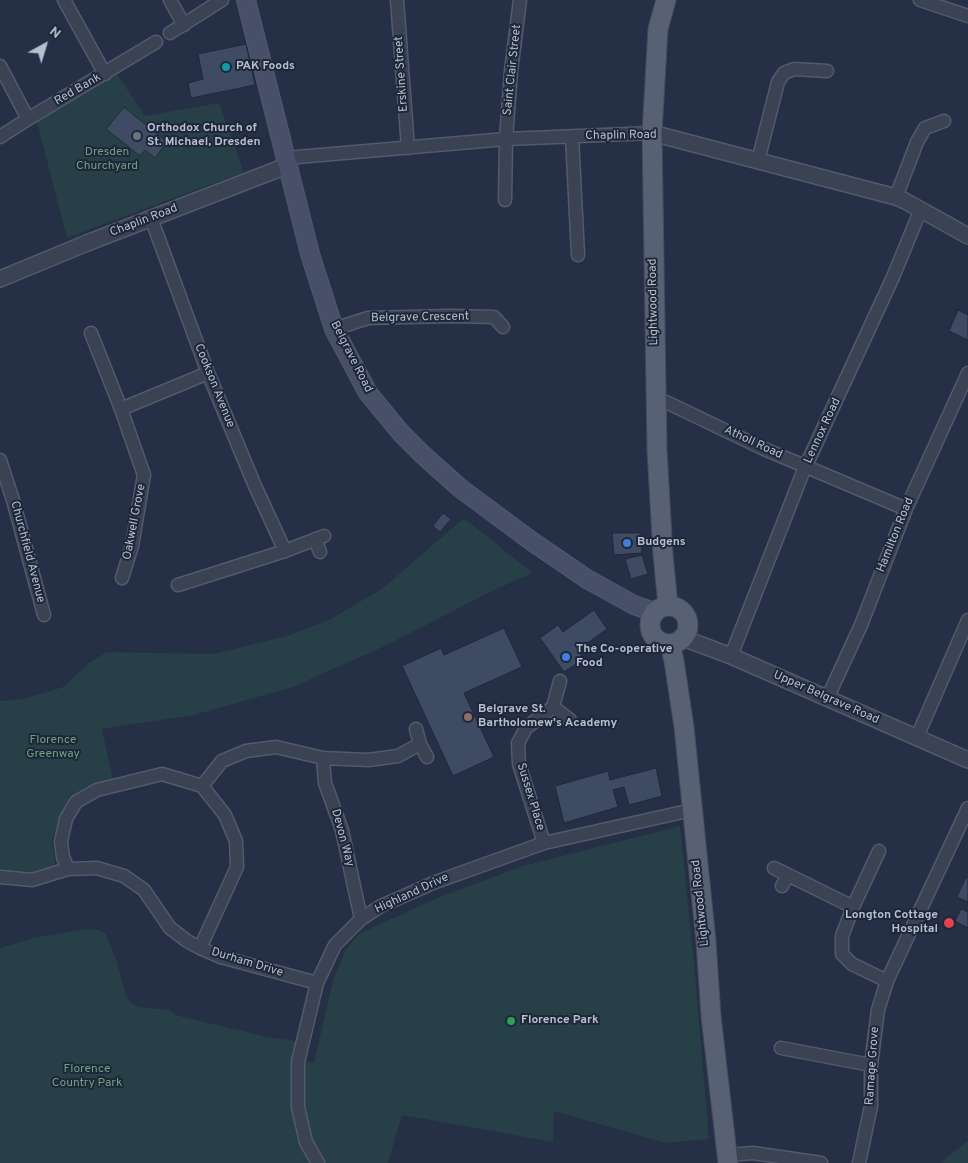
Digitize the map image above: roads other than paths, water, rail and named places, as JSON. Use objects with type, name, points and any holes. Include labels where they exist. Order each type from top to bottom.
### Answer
[{"type":"main road","name":"Belgrave Road","points":[[246,0],[310,254],[334,329],[368,393],[412,444],[460,488],[530,540],[586,578],[634,605],[661,609]]},
{"type":"main road","name":"Lightwood Road","points":[[661,609],[662,546],[655,403],[652,133],[658,29],[666,0]]},
{"type":"main road","points":[[678,607],[688,620],[688,628],[676,641],[658,640],[651,632],[650,619],[661,609],[678,607]]},
{"type":"main road","name":"Lightwood Road","points":[[676,641],[674,661],[684,728],[706,941],[711,1016],[728,1159]]},
{"type":"street","points":[[170,0],[184,25]]},
{"type":"street","points":[[170,33],[222,0]]},
{"type":"street","name":"Erskine Street","points":[[397,0],[408,148]]},
{"type":"street","name":"Saint Clair Street","points":[[505,200],[506,139],[511,71],[520,0]]},
{"type":"street","points":[[920,0],[968,16]]},
{"type":"street","points":[[64,7],[105,74]]},
{"type":"street","name":"Red Bank","points":[[0,137],[156,42]]},
{"type":"street","points":[[0,66],[28,119]]},
{"type":"street","points":[[758,161],[778,82],[784,73],[794,69],[827,71]]},
{"type":"street","points":[[896,197],[917,142],[925,128],[944,121]]},
{"type":"street","name":"Chaplin Road","points":[[0,279],[287,161],[506,139],[652,133],[896,197],[968,236]]},
{"type":"street","points":[[572,137],[578,255]]},
{"type":"street","name":"Lennox Road","points":[[731,656],[806,468],[893,277],[921,209]]},
{"type":"street","name":"Cookson Avenue","points":[[151,218],[208,373],[255,486],[285,551]]},
{"type":"street","name":"Belgrave Crescent","points":[[334,329],[368,318],[449,316],[494,317],[503,327]]},
{"type":"street","name":"Oakwell Grove","points":[[91,333],[121,409],[144,475],[132,546],[122,578]]},
{"type":"street","points":[[121,409],[208,373]]},
{"type":"street","name":"Hamilton Road","points":[[827,699],[861,625],[906,509],[968,373]]},
{"type":"street","name":"Atholl Road","points":[[655,403],[666,402],[806,468],[906,509]]},
{"type":"street","name":"Churchfield Avenue","points":[[0,460],[13,500],[44,615]]},
{"type":"street","points":[[178,585],[320,538],[320,552]]},
{"type":"street","points":[[916,737],[968,620]]},
{"type":"street","name":"Upper Belgrave Road","points":[[676,641],[731,656],[968,760]]},
{"type":"street","points":[[560,680],[553,707],[570,720]]},
{"type":"street","name":"Sussex Place","points":[[544,843],[519,764],[518,743],[526,728],[553,707]]},
{"type":"street","points":[[416,729],[420,744],[427,758]]},
{"type":"street","points":[[202,786],[222,761],[246,751],[276,747],[324,758],[368,760],[398,756],[420,744]]},
{"type":"street","name":"Devon Way","points":[[324,758],[325,782],[342,830],[361,919]]},
{"type":"street","points":[[68,869],[61,842],[66,819],[76,802],[97,790],[162,774],[202,786],[225,815],[236,841],[237,867],[200,948]]},
{"type":"street","name":"Ramage Grove","points":[[859,1163],[870,1106],[871,1065],[878,1010],[887,981],[968,808]]},
{"type":"street","name":"Highland Drive","points":[[318,1163],[306,1142],[298,1107],[298,1062],[317,983],[335,945],[361,919],[381,906],[433,882],[544,843],[692,810]]},
{"type":"street","points":[[879,851],[869,861],[852,907],[842,936],[842,954],[852,964],[887,981]]},
{"type":"street","name":"Durham Drive","points":[[0,877],[32,880],[68,869],[97,868],[124,876],[144,890],[170,928],[187,941],[221,957],[317,983]]},
{"type":"street","points":[[774,868],[785,881],[852,907]]},
{"type":"street","points":[[789,1046],[871,1065]]},
{"type":"street","points":[[728,1159],[753,1154],[822,1163]]},
{"type":"place","name":"PAK Foods","points":[[226,67]]},
{"type":"place","name":"Orthodox Church of St. Michael, Dresden","points":[[137,136]]},
{"type":"place","name":"Budgens","points":[[627,543]]},
{"type":"place","name":"The Co-operative Food","points":[[566,657]]},
{"type":"place","name":"Belgrave St. Bartholomew's Academy","points":[[468,717]]},
{"type":"place","name":"Longton Cottage Hospital","points":[[949,923]]},
{"type":"place","name":"Florence Park","points":[[511,1021]]},
{"type":"park label","name":"Dresden Churchyard","points":[[107,160]]},
{"type":"park label","name":"Florence Greenway","points":[[53,748]]},
{"type":"park label","name":"Florence Country Park","points":[[87,1077]]}]
